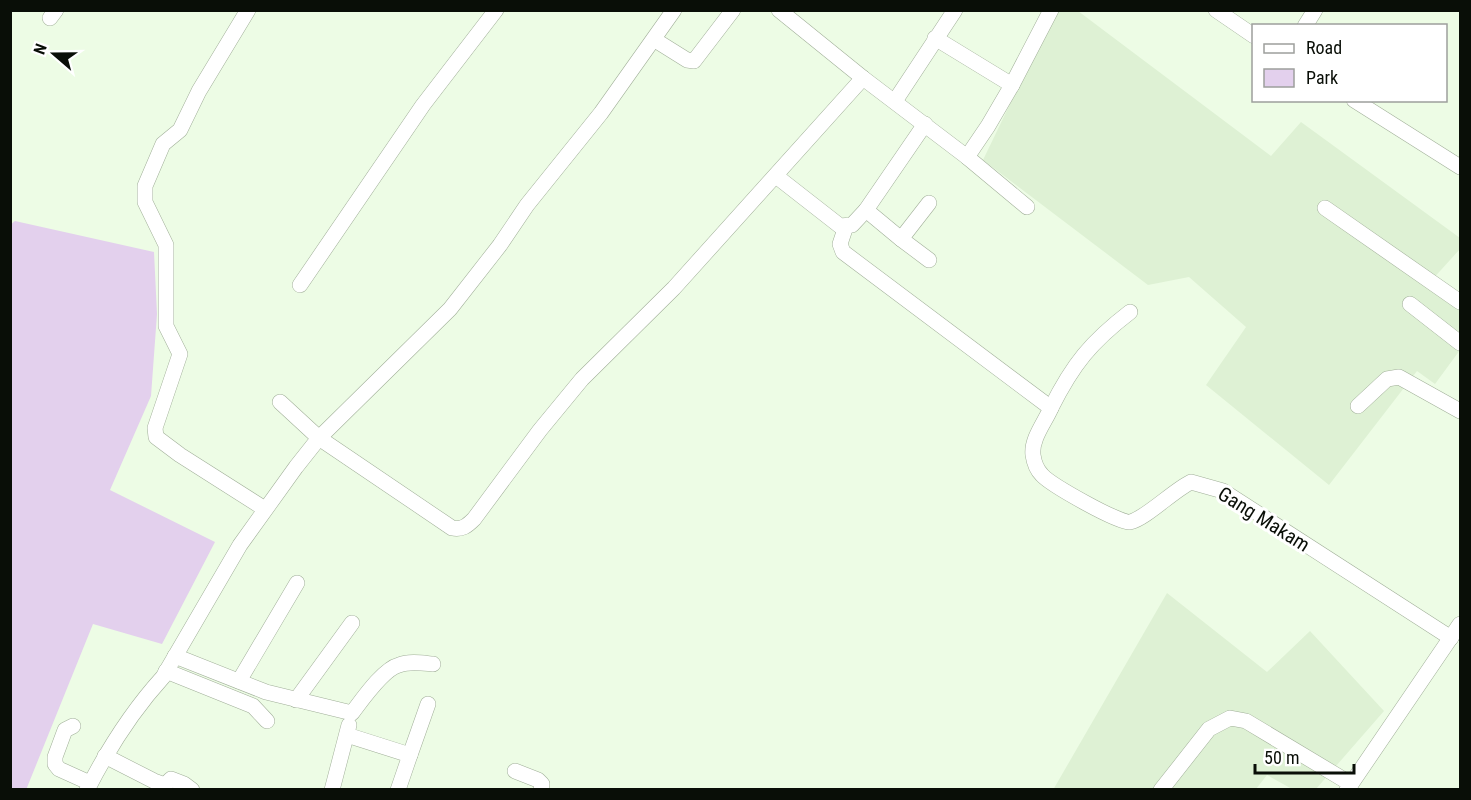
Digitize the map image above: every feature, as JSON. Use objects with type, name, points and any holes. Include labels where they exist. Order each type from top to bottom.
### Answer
[{"type":"street","points":[[248,10],[199,91],[180,130],[163,144],[145,186],[145,202],[166,245],[166,326],[180,354],[155,428],[156,437],[265,509]]},
{"type":"street","points":[[300,285],[423,105],[496,10]]},
{"type":"street","points":[[73,726],[65,730],[55,757],[55,764],[59,769],[88,786],[114,740],[166,671],[240,545],[265,509],[319,438],[450,309],[500,245],[527,205],[573,150],[655,40],[674,10]]},
{"type":"street","points":[[655,40],[687,60],[694,61],[733,10]]},
{"type":"street","points":[[779,10],[863,78],[967,157],[1027,207]]},
{"type":"street","points":[[895,101],[955,10]]},
{"type":"street","points":[[967,157],[1012,85],[1051,10]]},
{"type":"street","points":[[1216,10],[1252,35]]},
{"type":"street","points":[[1306,24],[1316,10]]},
{"type":"street","points":[[935,38],[1012,85]]},
{"type":"street","points":[[280,402],[319,438],[452,528],[458,530],[466,527],[582,379],[674,288],[863,78]]},
{"type":"street","points":[[1357,102],[1461,167]]},
{"type":"street","points":[[776,176],[840,226],[852,225],[866,210],[925,124]]},
{"type":"street","points":[[901,239],[929,203]]},
{"type":"street","points":[[1325,208],[1461,302]]},
{"type":"street","points":[[866,210],[929,260]]},
{"type":"street","points":[[846,226],[840,244],[843,252],[1051,408],[1076,363],[1103,332],[1130,312]]},
{"type":"street","points":[[1410,304],[1461,343]]},
{"type":"street","points":[[1358,406],[1387,379],[1399,377],[1461,411]]},
{"type":"street","name":"Gang Makam","points":[[1051,408],[1033,448],[1033,456],[1042,475],[1055,485],[1118,520],[1130,522],[1140,518],[1165,498],[1191,482],[1223,491],[1452,638]]},
{"type":"street","points":[[239,681],[297,583]]},
{"type":"street","points":[[296,700],[352,623]]},
{"type":"street","points":[[1161,789],[1209,729],[1230,718],[1246,721],[1349,787],[1461,624]]},
{"type":"street","points":[[175,656],[266,692],[352,713]]},
{"type":"street","points":[[332,789],[352,713],[391,668],[399,664],[433,664]]},
{"type":"street","points":[[166,671],[253,706],[267,721]]},
{"type":"street","points":[[398,789],[428,704]]},
{"type":"street","points":[[347,735],[410,755]]},
{"type":"street","points":[[105,756],[164,787],[171,779],[192,789]]},
{"type":"street","points":[[515,771],[538,780],[542,784],[541,789]]},
{"type":"shaded area","points":[[1055,11],[1078,11],[1271,156],[1301,122],[1460,238],[1460,249],[1431,281],[1460,305],[1460,350],[1435,384],[1417,371],[1329,485],[1206,385],[1246,327],[1189,277],[1148,285],[983,160]]},
{"type":"shaded area","points":[[1167,593],[1267,672],[1310,631],[1384,711],[1316,789],[1292,789],[1267,775],[1256,789],[1053,790]]},
{"type":"green space","points":[[15,221],[154,252],[157,314],[151,396],[110,490],[215,542],[162,644],[93,624],[26,790],[10,789],[10,225]]}]
